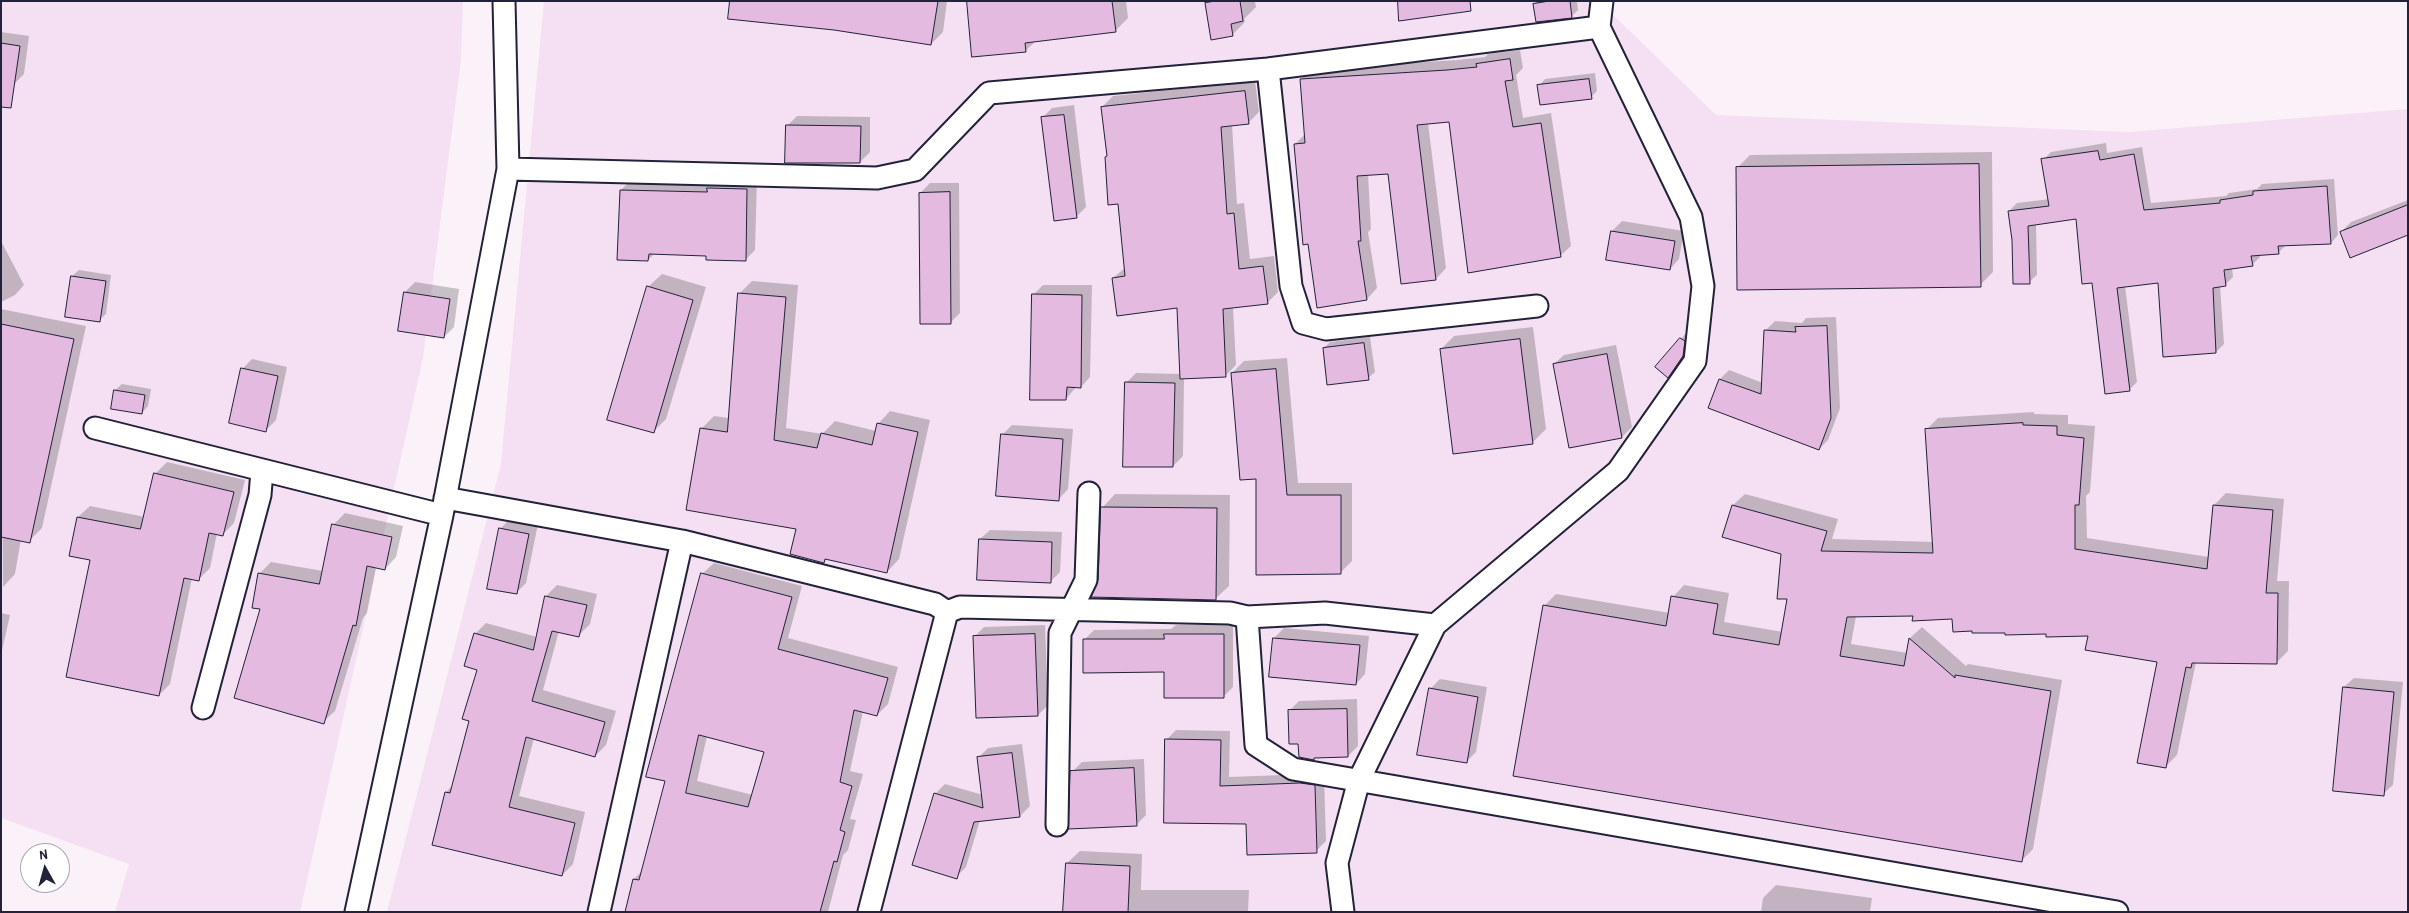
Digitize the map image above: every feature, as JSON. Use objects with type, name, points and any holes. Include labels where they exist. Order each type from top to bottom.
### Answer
[{"type":"street","points":[[356,912],[444,507],[508,170],[504,1]]},
{"type":"street","points":[[1343,912],[1337,863],[1359,780],[1435,625],[1618,470],[1695,361],[1703,286],[1691,217],[1599,27],[1602,1]]},
{"type":"street","points":[[508,170],[877,178],[915,170],[989,93],[1268,69],[1599,27]]},
{"type":"street","points":[[1268,69],[1292,286],[1303,324],[1326,329],[1537,306]]},
{"type":"street","points":[[96,428],[262,471],[444,507],[682,542],[934,604],[947,612]]},
{"type":"street","points":[[203,708],[260,496],[262,471]]},
{"type":"street","points":[[1057,825],[1060,633],[1086,580],[1089,493]]},
{"type":"street","points":[[599,912],[682,542]]},
{"type":"street","points":[[947,612],[960,607],[1073,608],[1230,613],[1247,617],[1325,613],[1435,625]]},
{"type":"street","points":[[870,912],[947,612]]},
{"type":"street","points":[[1247,617],[1256,745],[1293,769],[2117,912]]},
{"type":"shaded area","points":[[1,1],[463,1],[461,60],[423,358],[300,912],[115,912],[129,864],[1,818]]},
{"type":"shaded area","points":[[544,1],[1599,1],[1716,115],[2129,132],[2408,109],[2408,912],[387,912],[501,464]]},
{"type":"building","points":[[730,1],[938,1],[931,45],[834,30],[728,19]]},
{"type":"building","points":[[967,1],[1112,1],[1116,32],[1025,43],[1026,52],[972,57]]},
{"type":"building","points":[[1240,1],[1243,21],[1231,24],[1233,36],[1211,40],[1205,3]]},
{"type":"building","points":[[1398,1],[1470,1],[1471,11],[1399,21]]},
{"type":"building","points":[[1550,1],[1570,1],[1572,18],[1536,22],[1533,4]]},
{"type":"building","points":[[1,43],[20,46],[11,108],[1,107]]},
{"type":"building","points":[[1510,59],[1513,80],[1505,81],[1513,127],[1541,123],[1561,257],[1468,273],[1449,122],[1417,125],[1436,280],[1401,284],[1388,174],[1357,176],[1361,241],[1358,241],[1367,300],[1317,308],[1308,244],[1303,245],[1294,144],[1305,143],[1300,79],[1447,70],[1477,67],[1476,64]]},
{"type":"building","points":[[1589,79],[1592,99],[1540,105],[1537,85]]},
{"type":"building","points":[[1245,91],[1249,124],[1221,127],[1227,214],[1234,213],[1239,269],[1263,266],[1268,304],[1223,309],[1226,377],[1180,379],[1177,308],[1117,316],[1112,278],[1125,276],[1118,204],[1108,205],[1105,157],[1107,156],[1101,107]]},
{"type":"building","points":[[1064,115],[1077,218],[1054,221],[1041,117]]},
{"type":"building","points":[[786,125],[861,126],[860,163],[785,163]]},
{"type":"building","points":[[2098,151],[2100,160],[2134,154],[2144,210],[2220,203],[2220,200],[2253,195],[2253,191],[2327,186],[2331,244],[2278,246],[2279,254],[2251,256],[2253,266],[2224,270],[2226,286],[2213,288],[2216,353],[2163,357],[2158,283],[2117,288],[2130,391],[2105,394],[2092,283],[2082,284],[2076,219],[2028,226],[2030,284],[2013,284],[2012,240],[2008,211],[2049,206],[2041,159]]},
{"type":"building","points":[[1979,164],[1981,287],[1737,290],[1736,167]]},
{"type":"building","points":[[707,188],[747,189],[746,261],[706,260],[706,256],[649,254],[648,261],[617,260],[620,190],[707,192]]},
{"type":"building","points":[[950,192],[951,324],[920,324],[919,193]]},
{"type":"building","points":[[2408,205],[2408,235],[2350,258],[2340,232]]},
{"type":"building","points":[[1611,231],[1675,241],[1670,270],[1606,260]]},
{"type":"building","points":[[71,276],[106,281],[100,322],[65,317]]},
{"type":"building","points":[[647,286],[693,300],[654,433],[607,420]]},
{"type":"building","points":[[404,292],[450,299],[444,338],[398,331]]},
{"type":"building","points":[[738,293],[786,297],[774,440],[817,448],[821,433],[872,445],[877,423],[918,432],[887,573],[825,559],[824,563],[790,554],[796,529],[686,510],[700,428],[727,432]]},
{"type":"building","points":[[1032,294],[1082,295],[1081,388],[1067,387],[1066,400],[1030,400]]},
{"type":"building","points":[[1,324],[74,339],[30,543],[1,537]]},
{"type":"building","points":[[1827,326],[1831,418],[1819,450],[1708,408],[1719,379],[1761,394],[1764,330],[1796,332],[1795,327]]},
{"type":"building","points":[[1680,338],[1685,341],[1683,356],[1668,378],[1655,367]]},
{"type":"building","points":[[1520,339],[1533,444],[1453,454],[1440,349]]},
{"type":"building","points":[[1364,343],[1369,380],[1327,385],[1323,348]]},
{"type":"building","points":[[1607,354],[1622,438],[1569,448],[1553,364]]},
{"type":"building","points":[[241,368],[278,376],[266,432],[229,423]]},
{"type":"building","points":[[1276,369],[1287,495],[1341,495],[1341,574],[1256,575],[1256,479],[1240,480],[1231,373]]},
{"type":"building","points":[[1125,382],[1175,383],[1173,467],[1123,467]]},
{"type":"building","points":[[114,390],[145,395],[142,414],[111,409]]},
{"type":"building","points":[[2023,423],[2023,425],[2057,426],[2057,435],[2084,438],[2079,505],[2075,505],[2075,549],[2207,569],[2213,505],[2273,510],[2266,593],[2278,593],[2277,664],[2192,663],[2191,668],[2186,667],[2166,768],[2137,763],[2157,662],[2085,650],[2088,636],[2046,637],[2046,634],[2005,635],[2005,633],[1972,633],[1972,631],[1953,632],[1952,619],[1912,621],[1913,616],[1847,617],[1840,656],[1904,666],[1909,638],[1955,678],[1955,675],[2051,691],[2022,862],[1513,776],[1543,605],[1666,626],[1671,596],[1718,604],[1713,634],[1779,645],[1787,599],[1777,599],[1781,554],[1722,537],[1732,505],[1827,531],[1821,551],[1933,553],[1925,429]]},
{"type":"building","points":[[1001,434],[1063,439],[1059,501],[996,496]]},
{"type":"building","points":[[154,473],[234,492],[223,536],[209,533],[199,581],[184,578],[159,696],[66,677],[90,560],[69,556],[77,517],[140,529]]},
{"type":"building","points":[[1101,507],[1217,508],[1216,600],[1091,597],[1098,580]]},
{"type":"building","points":[[332,524],[392,537],[385,570],[367,566],[356,626],[353,625],[324,724],[234,698],[260,609],[252,608],[258,573],[319,584]]},
{"type":"building","points":[[499,528],[529,534],[517,594],[487,589]]},
{"type":"building","points":[[979,539],[1052,542],[1051,583],[977,580]]},
{"type":"building","points":[[701,573],[792,597],[778,649],[888,678],[877,716],[854,710],[840,782],[852,786],[840,830],[845,832],[837,862],[834,861],[820,912],[625,912],[633,879],[639,880],[665,781],[646,777]],"holes":[[[699,735],[764,752],[748,807],[686,793]]]},
{"type":"building","points":[[545,596],[587,605],[579,637],[552,631],[532,701],[605,722],[595,757],[526,737],[509,807],[575,823],[562,876],[432,845],[445,792],[450,793],[469,721],[462,719],[477,670],[464,666],[474,633],[533,650]]},
{"type":"building","points":[[1035,634],[1038,716],[976,718],[973,636]]},
{"type":"building","points":[[1164,634],[1224,634],[1224,698],[1164,698],[1164,672],[1083,673],[1083,639],[1164,639]]},
{"type":"building","points":[[1273,638],[1360,645],[1356,685],[1269,677]]},
{"type":"building","points":[[2343,687],[2394,692],[2384,796],[2333,791]]},
{"type":"building","points":[[1429,688],[1478,697],[1467,763],[1417,755]]},
{"type":"building","points":[[1347,709],[1348,757],[1314,758],[1314,760],[1299,757],[1298,744],[1289,744],[1288,710]]},
{"type":"building","points":[[1165,739],[1221,740],[1220,786],[1300,783],[1315,785],[1317,853],[1247,855],[1246,824],[1164,823]]},
{"type":"building","points":[[1012,753],[1020,817],[974,822],[957,879],[912,865],[934,793],[983,808],[977,757]]},
{"type":"building","points":[[1134,768],[1137,826],[1068,829],[1070,771]]},
{"type":"building","points":[[1066,863],[1130,866],[1128,912],[1063,912]]}]
